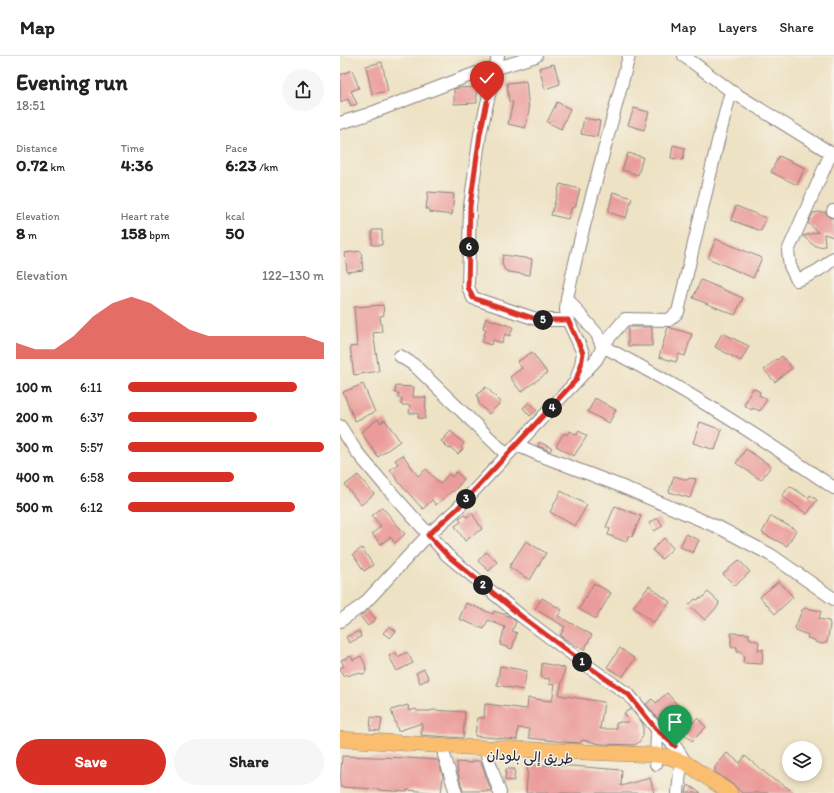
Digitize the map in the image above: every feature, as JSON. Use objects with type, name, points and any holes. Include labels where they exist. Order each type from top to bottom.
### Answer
[{"type":"main road","points":[[340,739],[656,759],[668,757],[730,793]]},
{"type":"main road","name":"طريق إلى بلودان","points":[[340,747],[444,755],[656,759]]},
{"type":"main road","points":[[683,767],[714,793]]},
{"type":"street","points":[[498,56],[480,134],[470,206],[468,287],[473,298],[539,320],[568,320]]},
{"type":"street","points":[[340,123],[366,115],[476,73],[536,56]]},
{"type":"street","points":[[576,380],[583,353],[568,320],[566,310],[567,298],[580,241],[628,56]]},
{"type":"street","points":[[684,56],[731,91],[832,154],[788,251],[790,266],[797,280],[810,276],[825,267],[834,258]]},
{"type":"street","points":[[340,621],[363,605],[428,535],[457,509],[596,360],[602,346],[625,319],[669,320],[678,312],[718,140],[731,91]]},
{"type":"street","points":[[567,298],[597,334],[602,346],[645,368],[705,404],[770,444],[834,488]]},
{"type":"street","points":[[400,356],[414,365],[507,455]]},
{"type":"street","points":[[340,426],[356,451],[376,476],[447,555],[521,616],[629,695],[656,729],[675,746],[683,767],[678,793]]},
{"type":"street","points":[[517,445],[720,528],[771,555],[834,598]]},
{"type":"street","points":[[656,729],[656,759]]},
{"type":"street","points":[[444,755],[456,793]]},
{"type":"street","points":[[487,755],[500,793]]},
{"type":"building","points":[[382,62],[388,91],[372,94],[366,66]]},
{"type":"building","points":[[554,64],[560,84],[545,89],[539,68]]},
{"type":"building","points":[[352,70],[359,88],[351,91],[357,104],[351,106],[348,99],[340,102],[340,75]]},
{"type":"building","points":[[526,81],[529,111],[525,128],[508,124],[513,102],[509,102],[507,83]]},
{"type":"building","points":[[476,87],[477,103],[454,104],[454,89]]},
{"type":"building","points":[[557,102],[570,109],[561,129],[547,122]]},
{"type":"building","points":[[634,108],[649,112],[644,130],[628,125]]},
{"type":"building","points":[[584,118],[600,121],[597,137],[581,134]]},
{"type":"building","points":[[673,145],[685,148],[683,160],[671,158]]},
{"type":"building","points":[[628,153],[643,157],[638,175],[622,170]]},
{"type":"building","points":[[779,156],[805,168],[797,185],[771,172]]},
{"type":"building","points":[[560,184],[580,189],[575,208],[572,207],[568,219],[551,215]]},
{"type":"building","points":[[428,192],[454,194],[452,215],[429,212],[429,209],[426,209]]},
{"type":"building","points":[[613,192],[632,198],[626,218],[608,212]]},
{"type":"building","points":[[736,206],[766,218],[761,231],[731,220]]},
{"type":"building","points":[[826,212],[829,217],[834,218],[834,237],[824,234],[825,246],[818,247],[803,236],[818,232],[808,223],[813,213]]},
{"type":"building","points":[[372,230],[382,230],[382,245],[372,245]]},
{"type":"building","points":[[716,239],[762,258],[753,278],[708,258]]},
{"type":"building","points":[[361,251],[363,270],[347,272],[345,253]]},
{"type":"building","points":[[503,255],[532,259],[530,275],[505,270],[502,264]]},
{"type":"building","points":[[701,280],[743,298],[735,315],[693,298]]},
{"type":"building","points":[[383,305],[384,315],[380,316],[382,332],[373,333],[379,371],[354,375],[350,347],[357,346],[354,307]]},
{"type":"building","points":[[486,318],[513,327],[510,336],[505,334],[502,343],[493,340],[491,345],[482,342],[486,329],[483,328]]},
{"type":"building","points":[[628,327],[652,327],[652,346],[628,346]]},
{"type":"building","points":[[668,327],[692,334],[685,356],[679,354],[676,362],[659,357]]},
{"type":"building","points":[[722,333],[749,346],[741,361],[715,347]]},
{"type":"building","points":[[532,352],[547,373],[521,392],[510,377],[522,368],[517,362]]},
{"type":"building","points":[[782,356],[792,368],[775,382],[764,370],[776,359],[777,360]]},
{"type":"building","points":[[363,384],[375,412],[355,421],[343,392]]},
{"type":"building","points":[[396,386],[414,387],[413,397],[426,397],[425,419],[418,418],[418,413],[409,413],[410,405],[401,405],[402,398],[398,398],[399,393],[395,393]]},
{"type":"building","points":[[486,387],[501,402],[489,414],[479,404],[477,395]]},
{"type":"building","points":[[753,388],[760,392],[759,395],[767,399],[760,411],[753,408],[752,410],[744,405]]},
{"type":"building","points":[[595,398],[616,410],[609,423],[588,412]]},
{"type":"building","points":[[529,402],[537,410],[530,416],[523,408]]},
{"type":"building","points":[[378,419],[380,423],[385,420],[400,441],[378,457],[361,432]]},
{"type":"building","points":[[700,422],[722,430],[715,450],[693,443]]},
{"type":"building","points":[[451,431],[464,444],[461,447],[463,449],[458,454],[451,448],[449,449],[441,441]]},
{"type":"building","points":[[570,431],[577,435],[579,431],[587,436],[574,456],[556,446],[564,433],[567,435]]},
{"type":"building","points":[[539,442],[552,448],[550,451],[538,446]]},
{"type":"building","points":[[746,449],[771,466],[761,480],[736,463]]},
{"type":"building","points":[[403,455],[418,476],[426,469],[440,484],[449,474],[452,477],[456,472],[464,479],[453,492],[452,491],[436,505],[432,500],[423,509],[401,485],[390,470],[398,464],[395,460]]},
{"type":"building","points":[[358,475],[374,494],[361,505],[345,485]]},
{"type":"building","points":[[674,476],[688,480],[689,478],[696,479],[690,498],[669,492]]},
{"type":"building","points":[[790,486],[808,498],[810,495],[817,500],[807,514],[782,496]]},
{"type":"building","points":[[561,491],[587,505],[575,526],[550,512]]},
{"type":"building","points":[[615,506],[641,516],[632,537],[629,535],[626,542],[608,535],[610,529],[606,527]]},
{"type":"building","points":[[382,507],[405,534],[395,543],[390,537],[381,544],[372,534],[381,526],[372,516]]},
{"type":"building","points":[[472,513],[482,529],[465,541],[455,526],[461,522],[459,518],[464,515],[467,517]]},
{"type":"building","points":[[771,516],[796,530],[787,546],[762,533]]},
{"type":"building","points":[[658,518],[663,526],[654,531],[649,523]]},
{"type":"building","points":[[686,534],[699,540],[693,553],[680,547]]},
{"type":"building","points":[[664,538],[673,548],[662,559],[652,550]]},
{"type":"building","points":[[526,541],[546,553],[530,580],[509,567]]},
{"type":"building","points":[[362,548],[373,565],[364,571],[353,554]]},
{"type":"building","points":[[486,552],[497,562],[489,571],[478,561]]},
{"type":"building","points":[[739,560],[750,572],[735,586],[723,574]]},
{"type":"building","points":[[779,581],[793,597],[775,614],[760,597]]},
{"type":"building","points":[[594,583],[611,593],[596,619],[579,609]]},
{"type":"building","points":[[649,586],[670,602],[653,623],[633,607]]},
{"type":"building","points":[[708,592],[719,602],[718,606],[705,620],[689,605],[695,599],[701,599]]},
{"type":"building","points":[[542,598],[562,610],[558,616],[592,635],[584,650],[560,636],[565,627],[535,609]]},
{"type":"building","points":[[466,603],[493,614],[494,611],[511,617],[516,622],[512,631],[517,633],[512,649],[500,645],[505,627],[488,620],[484,629],[459,619]]},
{"type":"building","points":[[805,608],[821,611],[819,619],[829,621],[830,625],[827,642],[822,644],[815,642],[815,640],[807,638],[808,635],[797,631],[795,628],[802,610]]},
{"type":"building","points":[[368,610],[376,619],[368,626],[360,616]]},
{"type":"building","points":[[389,626],[396,631],[390,638],[383,633]]},
{"type":"building","points":[[359,631],[361,637],[349,643],[346,637]]},
{"type":"building","points":[[731,633],[749,634],[749,638],[759,642],[758,651],[763,649],[762,664],[743,663],[744,656],[740,651],[737,652],[737,647],[731,647]]},
{"type":"building","points":[[620,648],[635,659],[622,677],[607,667]]},
{"type":"building","points":[[396,652],[398,657],[407,652],[413,663],[397,671],[389,656]]},
{"type":"building","points":[[351,656],[353,660],[361,656],[365,664],[366,671],[364,674],[355,673],[348,676],[347,674],[343,676],[340,668],[344,666],[341,660]]},
{"type":"building","points":[[542,663],[565,668],[559,695],[604,702],[600,729],[616,729],[616,723],[629,722],[624,713],[631,709],[643,724],[643,736],[639,742],[635,745],[601,744],[582,740],[581,743],[529,738],[529,729],[518,728],[517,740],[475,736],[477,718],[484,718],[485,704],[527,709],[528,698],[552,701],[555,685],[549,684],[550,679],[541,678]]},
{"type":"building","points":[[500,666],[527,671],[523,690],[497,685]]},
{"type":"building","points":[[424,669],[429,679],[420,683],[416,673]]},
{"type":"building","points":[[667,693],[693,723],[697,718],[706,727],[692,741],[680,730],[675,735],[665,724],[662,724],[646,704],[652,699],[656,703]]},
{"type":"building","points":[[408,705],[409,711],[416,709],[417,711],[432,710],[465,712],[463,738],[421,735],[422,723],[398,731],[391,710]]},
{"type":"building","points":[[371,717],[382,718],[380,731],[370,730]]},
{"type":"building","points":[[727,753],[740,763],[745,756],[775,781],[776,780],[795,793],[742,793],[735,786],[715,772],[715,767]]},
{"type":"building","points":[[342,756],[438,760],[443,776],[441,793],[340,787]]},
{"type":"building","points":[[472,761],[481,761],[491,791],[463,791],[458,773],[457,762],[472,763]]},
{"type":"building","points":[[528,765],[572,766],[622,770],[621,786],[650,778],[654,793],[526,793]]},
{"type":"building","points":[[506,769],[515,769],[514,781],[505,780]]},
{"type":"building","points":[[688,785],[701,793],[686,793]]},
{"type":"route","points":[[487,102],[480,134],[470,206],[468,287],[473,298],[539,320],[568,320],[583,353],[576,380],[559,400],[457,509],[428,535],[447,555],[521,616],[629,695],[656,729],[675,746]]}]
